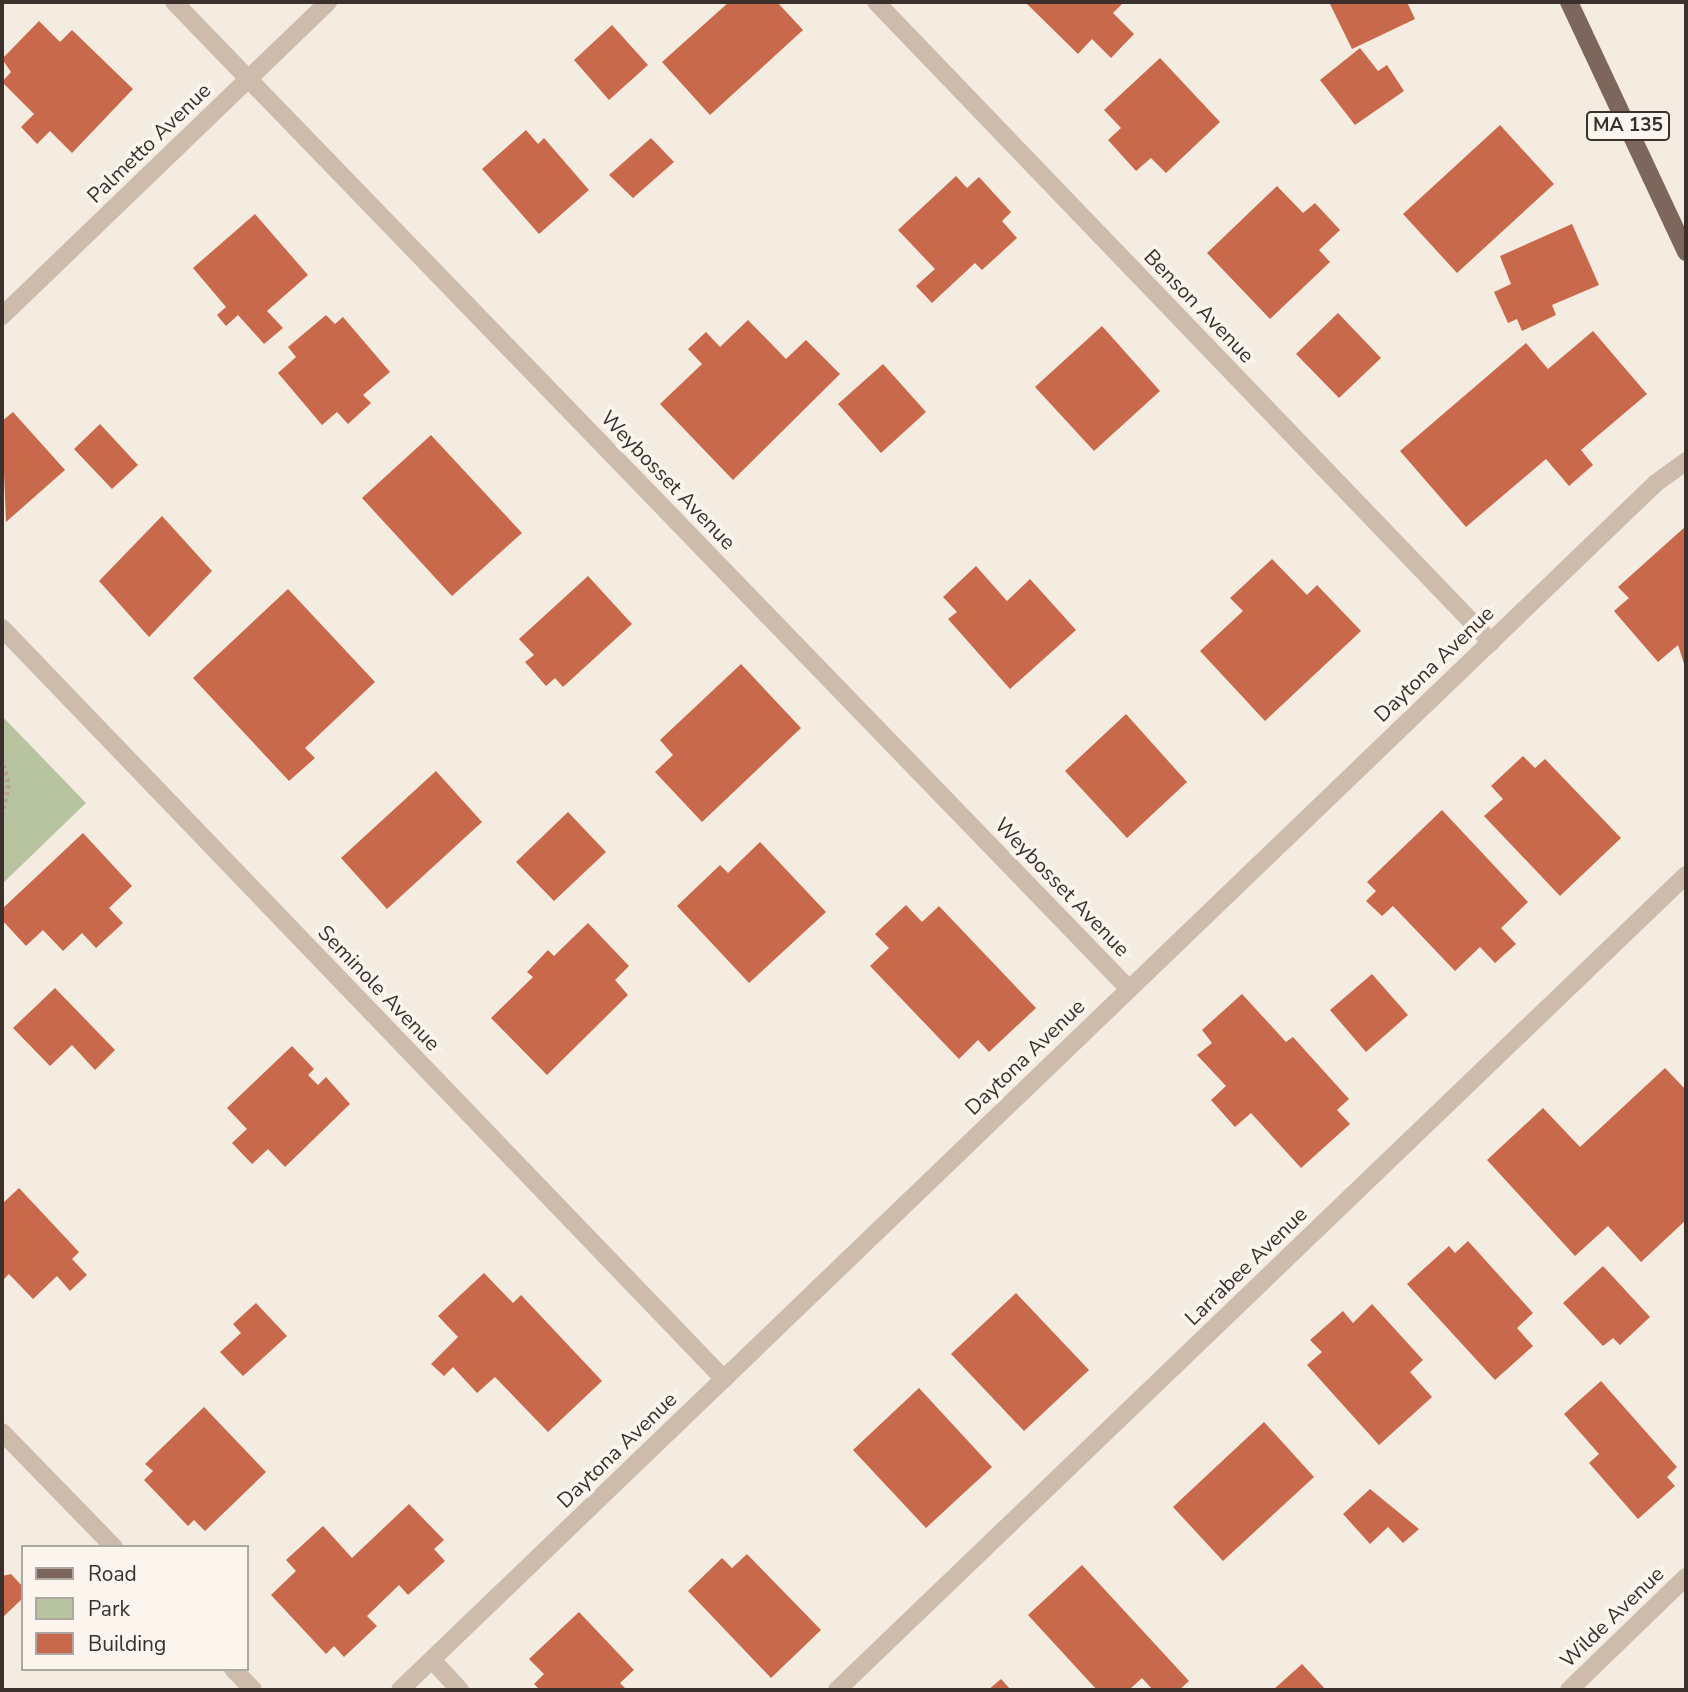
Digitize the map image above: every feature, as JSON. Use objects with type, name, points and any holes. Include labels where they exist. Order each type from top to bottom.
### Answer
[{"type":"main road","name":"MA 135","points":[[1569,2],[1686,251]]},
{"type":"street","name":"Weybosset Avenue","points":[[174,2],[1129,989]]},
{"type":"street","name":"Palmetto Avenue","points":[[2,316],[328,2]]},
{"type":"street","name":"Benson Avenue","points":[[876,2],[1490,642]]},
{"type":"street","name":"Daytona Avenue","points":[[400,1690],[1490,642],[1686,461]]},
{"type":"street","name":"Seminole Avenue","points":[[2,628],[724,1379]]},
{"type":"street","name":"Larrabee Avenue","points":[[837,1690],[1686,875]]},
{"type":"street","points":[[2,1432],[112,1545]]},
{"type":"street","name":"Wilde Avenue","points":[[1569,1690],[1686,1577]]},
{"type":"street","points":[[432,1660],[460,1690]]},
{"type":"street","points":[[235,1671],[253,1690]]},
{"type":"path","points":[[2,758],[9,785],[2,816]]},
{"type":"green space","points":[[2,716],[86,803],[2,884]]},
{"type":"building","points":[[729,2],[777,2],[803,30],[710,115],[662,62]]},
{"type":"building","points":[[1025,2],[1124,2],[1113,13],[1134,34],[1111,58],[1092,39],[1078,54]]},
{"type":"building","points":[[1329,2],[1407,2],[1415,19],[1352,49]]},
{"type":"building","points":[[39,21],[60,42],[72,30],[133,89],[72,153],[50,131],[37,144],[21,127],[34,114],[2,82],[11,72],[2,59]]},
{"type":"building","points":[[612,25],[648,65],[609,100],[574,60]]},
{"type":"building","points":[[1360,48],[1378,71],[1387,65],[1404,91],[1355,125],[1320,80]]},
{"type":"building","points":[[1160,58],[1220,122],[1166,173],[1151,158],[1136,171],[1108,140],[1121,128],[1104,110]]},
{"type":"building","points":[[1500,125],[1554,184],[1457,273],[1403,214]]},
{"type":"building","points":[[526,130],[538,144],[544,138],[589,190],[539,234],[482,169]]},
{"type":"building","points":[[651,138],[674,162],[633,198],[609,175]]},
{"type":"building","points":[[956,176],[967,188],[979,177],[1011,212],[1002,221],[1017,238],[982,270],[975,263],[932,303],[916,286],[935,269],[898,230]]},
{"type":"building","points":[[1277,186],[1303,213],[1315,203],[1340,230],[1319,250],[1330,262],[1270,319],[1207,253]]},
{"type":"building","points":[[255,214],[308,275],[267,311],[283,328],[264,344],[238,315],[226,326],[217,315],[226,307],[193,268]]},
{"type":"building","points":[[1572,224],[1599,285],[1552,305],[1556,315],[1522,331],[1517,319],[1508,323],[1494,292],[1511,284],[1500,256]]},
{"type":"building","points":[[1338,313],[1381,358],[1339,398],[1296,354]]},
{"type":"building","points":[[326,315],[335,324],[343,317],[390,372],[363,395],[371,403],[348,424],[337,412],[322,425],[278,373],[296,357],[288,347]]},
{"type":"building","points":[[748,320],[786,359],[806,340],[840,374],[733,480],[660,404],[702,364],[688,349],[706,332],[720,347]]},
{"type":"building","points":[[1102,326],[1160,391],[1094,451],[1035,387]]},
{"type":"building","points":[[1593,331],[1647,394],[1581,450],[1593,465],[1569,486],[1546,459],[1466,527],[1400,451],[1526,343],[1548,369]]},
{"type":"building","points":[[883,364],[926,412],[881,453],[838,404]]},
{"type":"building","points":[[13,412],[65,470],[6,522],[2,421]]},
{"type":"building","points":[[100,424],[138,465],[112,489],[74,449]]},
{"type":"building","points":[[431,435],[522,533],[452,596],[362,498]]},
{"type":"building","points":[[162,516],[212,571],[149,637],[99,581]]},
{"type":"building","points":[[1686,526],[1686,670],[1678,645],[1658,662],[1614,611],[1629,598],[1618,587]]},
{"type":"building","points":[[1272,559],[1307,595],[1317,585],[1361,631],[1265,721],[1200,651],[1243,611],[1230,598]]},
{"type":"building","points":[[976,566],[1007,601],[1030,579],[1076,630],[1010,689],[948,619],[957,612],[943,597]]},
{"type":"building","points":[[588,576],[632,624],[563,687],[555,678],[546,686],[525,662],[534,655],[519,639]]},
{"type":"building","points":[[288,589],[375,682],[305,748],[315,758],[289,781],[193,678]]},
{"type":"building","points":[[741,664],[801,728],[702,822],[655,772],[673,755],[660,740]]},
{"type":"building","points":[[1126,714],[1187,782],[1127,838],[1065,771]]},
{"type":"building","points":[[1523,756],[1535,768],[1545,759],[1621,838],[1560,896],[1484,816],[1503,799],[1491,786]]},
{"type":"building","points":[[436,771],[482,822],[387,909],[341,858]]},
{"type":"building","points":[[1442,810],[1528,902],[1501,928],[1516,944],[1495,963],[1480,947],[1455,971],[1393,906],[1382,916],[1366,901],[1376,891],[1367,882]]},
{"type":"building","points":[[568,812],[606,852],[554,901],[516,862]]},
{"type":"building","points":[[83,833],[132,886],[109,908],[123,923],[96,948],[82,933],[63,951],[43,930],[26,946],[2,920],[2,909]]},
{"type":"building","points":[[760,842],[826,912],[749,983],[677,906],[720,865],[728,873]]},
{"type":"building","points":[[906,905],[922,922],[939,906],[1036,1008],[989,1052],[978,1040],[959,1059],[870,966],[889,948],[875,934]]},
{"type":"building","points":[[588,923],[629,966],[615,980],[628,995],[547,1075],[491,1018],[533,977],[527,972],[548,950],[554,956]]},
{"type":"building","points":[[1372,974],[1408,1015],[1366,1052],[1330,1010]]},
{"type":"building","points":[[55,988],[115,1050],[95,1070],[72,1045],[50,1066],[13,1028]]},
{"type":"building","points":[[1242,994],[1286,1042],[1293,1037],[1349,1099],[1337,1110],[1350,1124],[1301,1168],[1251,1113],[1235,1127],[1211,1100],[1226,1086],[1197,1055],[1212,1043],[1202,1030]]},
{"type":"building","points":[[292,1046],[314,1069],[308,1075],[318,1085],[326,1077],[350,1104],[285,1167],[268,1149],[252,1164],[232,1143],[247,1129],[227,1108]]},
{"type":"building","points":[[1665,1068],[1686,1090],[1686,1220],[1641,1262],[1608,1226],[1575,1256],[1487,1160],[1543,1108],[1580,1147]]},
{"type":"building","points":[[19,1188],[79,1252],[72,1259],[87,1275],[70,1291],[57,1276],[33,1299],[9,1274],[2,1281],[2,1204]]},
{"type":"building","points":[[1468,1241],[1533,1313],[1517,1328],[1533,1346],[1495,1380],[1407,1284],[1449,1246],[1455,1253]]},
{"type":"building","points":[[1603,1266],[1650,1317],[1620,1345],[1613,1338],[1603,1346],[1563,1303]]},
{"type":"building","points":[[484,1273],[513,1303],[521,1295],[602,1381],[548,1432],[495,1377],[477,1393],[453,1367],[444,1376],[431,1364],[458,1337],[438,1316]]},
{"type":"building","points":[[1016,1293],[1089,1370],[1024,1431],[951,1354]]},
{"type":"building","points":[[256,1303],[287,1336],[243,1376],[220,1352],[241,1333],[233,1324]]},
{"type":"building","points":[[1372,1304],[1423,1360],[1410,1372],[1432,1397],[1379,1445],[1307,1365],[1322,1352],[1310,1340],[1343,1311],[1353,1323]]},
{"type":"building","points":[[1601,1381],[1677,1467],[1667,1477],[1675,1486],[1638,1519],[1589,1463],[1599,1454],[1564,1414]]},
{"type":"building","points":[[919,1388],[992,1467],[926,1528],[853,1450]]},
{"type":"building","points":[[204,1407],[266,1472],[205,1531],[194,1520],[188,1526],[144,1480],[153,1471],[145,1464]]},
{"type":"building","points":[[1264,1422],[1314,1477],[1223,1561],[1173,1507]]},
{"type":"building","points":[[1370,1489],[1419,1529],[1403,1543],[1388,1527],[1370,1544],[1343,1514]]},
{"type":"building","points":[[409,1504],[444,1540],[434,1549],[445,1561],[408,1595],[399,1585],[367,1616],[377,1626],[344,1657],[334,1646],[326,1654],[271,1595],[296,1571],[286,1560],[323,1526],[352,1558]]},
{"type":"building","points":[[747,1554],[821,1630],[771,1678],[688,1591],[722,1558],[732,1568]]},
{"type":"building","points":[[1082,1565],[1189,1681],[1179,1690],[1153,1690],[1142,1678],[1129,1690],[1097,1690],[1028,1615]]},
{"type":"building","points":[[11,1574],[21,1585],[21,1600],[2,1618],[2,1576]]},
{"type":"building","points":[[579,1612],[634,1670],[620,1683],[627,1690],[540,1690],[534,1684],[544,1674],[529,1659]]},
{"type":"building","points":[[1302,1664],[1326,1690],[1273,1690]]},
{"type":"building","points":[[1001,1679],[1011,1690],[988,1690]]}]
